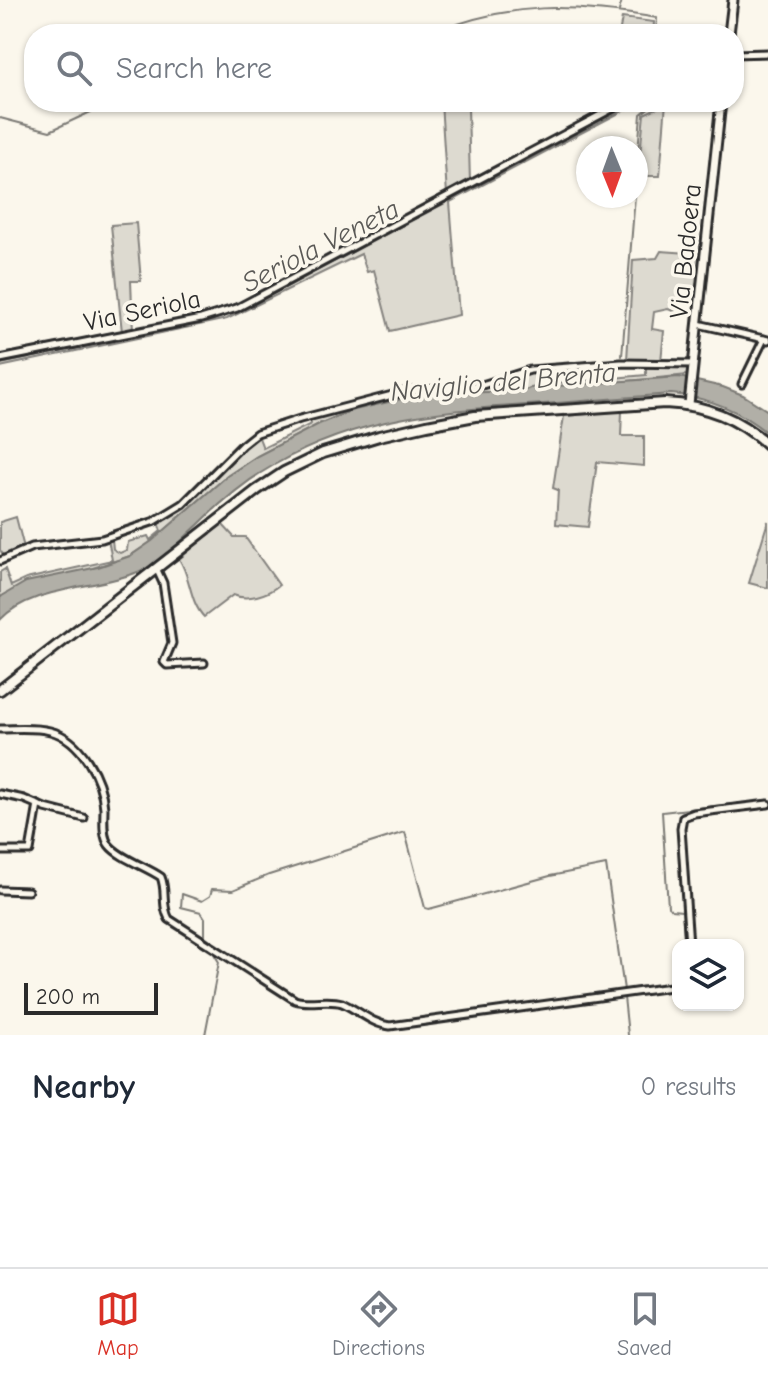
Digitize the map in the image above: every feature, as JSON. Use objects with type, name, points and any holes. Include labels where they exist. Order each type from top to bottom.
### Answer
[{"type":"main road","points":[[730,24],[733,0]]},
{"type":"main road","name":"Via Badoera","points":[[689,400],[720,112]]},
{"type":"main road","points":[[0,690],[246,498],[284,472],[356,442],[465,417],[689,400],[730,417],[768,445]]},
{"type":"street","points":[[744,54],[768,53]]},
{"type":"street","name":"Via Seriola","points":[[0,359],[201,319],[237,308],[606,112]]},
{"type":"street","points":[[698,324],[766,340],[742,384]]},
{"type":"street","points":[[0,561],[32,547],[102,539],[155,521],[183,504],[257,433],[300,419],[404,392],[482,385],[530,370],[600,364],[693,364]]},
{"type":"street","points":[[157,570],[163,583],[172,643],[164,659],[165,664],[204,663]]},
{"type":"street","points":[[0,729],[47,731],[62,737],[75,748],[92,769],[101,791],[106,841],[113,849],[161,877],[165,888],[164,909],[169,919],[297,1001],[340,1002],[380,1024],[390,1026],[672,987]]},
{"type":"street","points":[[0,794],[84,818]]},
{"type":"street","points":[[689,939],[681,828],[683,817],[768,804]]},
{"type":"street","points":[[0,851],[30,851],[38,805]]},
{"type":"street","points":[[0,890],[28,891]]},
{"type":"shaded area","points":[[622,18],[654,22],[654,24],[621,24]]},
{"type":"shaded area","points":[[442,112],[468,112],[470,183],[447,195]]},
{"type":"shaded area","points":[[621,112],[450,202],[459,315],[390,331],[374,270],[367,272],[361,254],[227,319],[0,367],[0,364],[210,321],[248,307]]},
{"type":"shaded area","points":[[665,112],[660,176],[648,176],[648,136],[642,136],[644,114]]},
{"type":"shaded area","points":[[136,223],[141,281],[131,281],[133,331],[122,332],[111,225]]},
{"type":"shaded area","points":[[661,251],[702,254],[698,300],[684,300],[683,315],[668,309],[654,312],[652,329],[664,331],[661,361],[627,360],[633,260],[657,258]]},
{"type":"shaded area","points":[[646,365],[688,366],[688,375],[530,388],[524,391],[423,394],[350,411],[257,456],[227,476],[152,541],[130,556],[0,598],[0,572],[5,569],[11,586],[26,579],[112,560],[108,539],[112,539],[113,549],[120,553],[127,550],[128,542],[148,536],[150,540],[161,531],[158,523],[185,503],[258,435],[263,448],[311,424],[310,418],[409,394],[479,388],[530,373],[556,370],[557,383],[646,375]]},
{"type":"shaded area","points":[[679,377],[723,387],[768,411],[768,434],[723,406],[671,394],[473,409],[372,425],[307,448],[263,471],[234,492],[167,554],[147,568],[31,600],[14,608],[0,620],[2,596],[26,582],[98,567],[130,556],[152,541],[227,476],[257,456],[350,411],[423,394],[523,391]]},
{"type":"shaded area","points":[[622,411],[621,436],[644,436],[644,466],[597,462],[588,527],[556,524],[558,490],[553,488],[564,416]]},
{"type":"shaded area","points":[[16,517],[24,548],[4,556],[0,550],[0,522]]},
{"type":"shaded area","points":[[768,521],[768,588],[749,583]]},
{"type":"shaded area","points":[[222,524],[234,537],[245,537],[279,585],[257,596],[233,595],[204,617],[195,604],[179,559]]},
{"type":"waterway","points":[[619,11],[622,0]]},
{"type":"waterway","points":[[457,24],[542,8],[597,10],[657,18],[657,24]]},
{"type":"waterway","name":"Seriola Veneta","points":[[744,58],[768,57]]},
{"type":"waterway","points":[[0,118],[50,131],[91,112]]},
{"type":"waterway","name":"Seriola Veneta","points":[[217,317],[269,296],[617,112]]},
{"type":"waterway","points":[[639,136],[644,112]]},
{"type":"waterway","name":"Naviglio del Brenta","points":[[622,356],[634,208]]},
{"type":"waterway","name":"Seriola Veneta","points":[[0,362],[54,351]]},
{"type":"waterway","points":[[684,939],[682,911],[668,907],[662,812],[768,800]]},
{"type":"waterway","points":[[219,947],[205,936],[205,918],[201,912],[181,907],[182,894],[202,901],[210,896],[212,889],[233,890],[269,875],[405,832],[425,908],[429,909],[550,876],[606,865],[624,990]]},
{"type":"waterway","points":[[205,1035],[219,962],[214,954]]},
{"type":"waterway","points":[[624,990],[672,983]]},
{"type":"waterway","points":[[624,997],[628,1035]]}]
